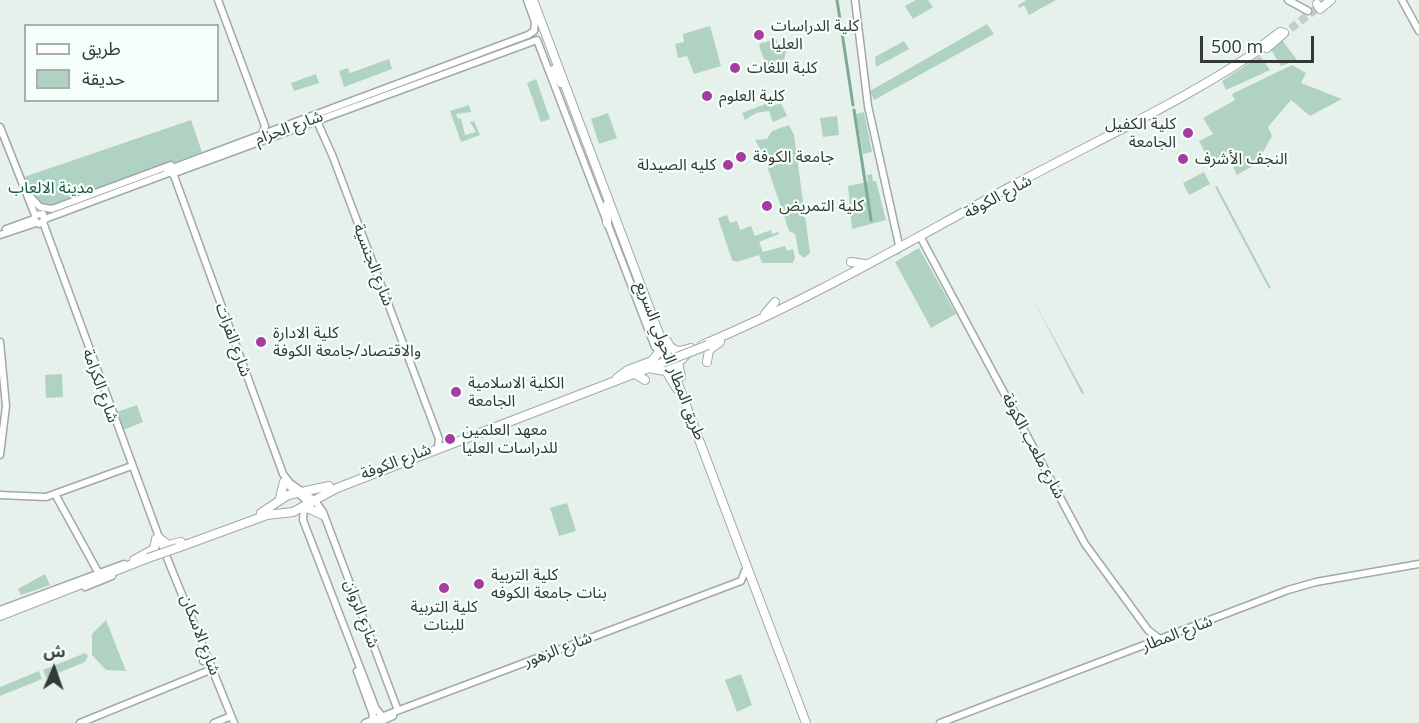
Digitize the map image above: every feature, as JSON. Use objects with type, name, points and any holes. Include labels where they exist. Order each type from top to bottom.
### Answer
[{"type":"highway","name":"طريق المطار الحولي السريع","points":[[530,0],[591,157],[607,205],[655,322],[677,389],[804,723]]},
{"type":"highway","name":"طريق المطار الحولي السريع","points":[[530,0],[697,435],[761,619],[784,668]]},
{"type":"highway","points":[[1317,4],[1320,9],[1332,0]]},
{"type":"highway","points":[[1280,32],[1284,33],[1268,48],[1238,66],[1280,32]]},
{"type":"highway","name":"شارع الكوفة","points":[[701,345],[717,341],[848,278],[891,254],[906,239],[1014,187],[1188,94],[1238,66],[1270,44]]},
{"type":"highway","points":[[607,205],[607,223]]},
{"type":"highway","name":"شارع الكوفة","points":[[747,326],[848,278],[865,264],[891,254],[906,239]]},
{"type":"highway","points":[[851,262],[865,264]]},
{"type":"highway","points":[[644,295],[655,322],[671,349],[681,351],[701,345]]},
{"type":"highway","points":[[763,317],[775,302]]},
{"type":"highway","points":[[654,364],[747,326],[763,313],[760,308]]},
{"type":"highway","points":[[654,364],[659,352],[655,322]]},
{"type":"highway","points":[[707,362],[708,352],[717,341]]},
{"type":"highway","points":[[697,435],[678,364],[681,357],[701,345]]},
{"type":"highway","points":[[615,380],[637,375],[654,364],[701,345]]},
{"type":"highway","points":[[654,364],[666,371],[677,389]]},
{"type":"highway","name":"شارع الكوفة","points":[[308,505],[322,494],[421,456],[443,442],[544,414],[654,364]]},
{"type":"highway","points":[[637,375],[645,380]]},
{"type":"highway","name":"شارع الكوفة","points":[[277,502],[297,490],[324,488],[583,389],[615,380]]},
{"type":"highway","points":[[418,465],[421,456]]},
{"type":"highway","points":[[374,474],[385,478]]},
{"type":"highway","points":[[48,596],[83,586],[115,570],[170,552],[265,511],[283,494],[284,483]]},
{"type":"highway","points":[[322,494],[320,501],[324,516]]},
{"type":"highway","points":[[277,502],[277,509],[281,514]]},
{"type":"highway","points":[[219,531],[233,530],[267,514],[293,512],[308,505],[324,516]]},
{"type":"highway","points":[[125,566],[154,549],[158,538],[166,544],[170,552]]},
{"type":"highway","points":[[0,614],[125,566],[154,559],[159,553],[134,560]]},
{"type":"main road","name":"شارع الحزام","points":[[263,137],[274,129],[387,91],[528,35],[535,28],[530,0]]},
{"type":"main road","points":[[1288,0],[1308,11]]},
{"type":"main road","points":[[1403,0],[1417,24]]},
{"type":"main road","points":[[223,1],[265,120],[274,129]]},
{"type":"main road","points":[[854,3],[861,85],[878,159],[906,239],[891,254]]},
{"type":"main road","points":[[320,118],[396,91],[532,37],[542,42],[561,84]]},
{"type":"main road","points":[[176,171],[263,137],[266,129],[265,120],[236,38]]},
{"type":"main road","points":[[502,50],[535,40],[539,42],[654,346],[654,364]]},
{"type":"main road","name":"شارع الحزام","points":[[0,233],[40,221],[144,180],[176,171],[220,149],[320,118],[416,75],[459,66]]},
{"type":"main road","points":[[387,91],[396,91]]},
{"type":"main road","name":"شارع الجنسية","points":[[320,118],[443,442]]},
{"type":"main road","points":[[0,121],[8,144]]},
{"type":"main road","points":[[0,127],[8,144]]},
{"type":"main road","name":"شارع الكرامة","points":[[8,144],[40,221],[148,513]]},
{"type":"main road","points":[[30,200],[46,210],[90,200],[144,180],[215,148],[220,149]]},
{"type":"main road","name":"شارع الحزام","points":[[144,180],[208,159]]},
{"type":"main road","name":"شارع الفرات","points":[[176,171],[174,193],[193,246],[204,265],[207,284],[228,340],[283,474],[297,490]]},
{"type":"main road","name":"شارع الفرات","points":[[176,171],[204,265],[284,483],[297,490]]},
{"type":"main road","points":[[30,200],[41,212],[60,209]]},
{"type":"main road","points":[[20,228],[30,214],[30,200]]},
{"type":"main road","name":"شارع الحزام","points":[[40,221],[60,209],[90,200]]},
{"type":"main road","name":"شارع ملعب الكوفة","points":[[906,239],[946,287],[1085,544],[1146,629],[1150,638],[1149,645]]},
{"type":"main road","points":[[0,342],[3,418],[0,455]]},
{"type":"main road","name":"شارع الكرامة","points":[[112,415],[128,463],[158,538],[170,552]]},
{"type":"main road","points":[[0,436],[3,418]]},
{"type":"main road","points":[[0,493],[17,496],[53,494],[128,463]]},
{"type":"main road","points":[[17,496],[45,494],[88,479]]},
{"type":"main road","points":[[297,490],[308,505],[302,518],[371,704],[374,722]]},
{"type":"main road","points":[[53,494],[97,572]]},
{"type":"main road","points":[[293,512],[298,517],[339,606],[341,624]]},
{"type":"main road","name":"شارع الروان","points":[[324,516],[397,708]]},
{"type":"main road","name":"شارع الاسكان","points":[[170,552],[183,602],[229,720]]},
{"type":"main road","name":"شارع الاسكان","points":[[170,552],[179,585],[198,626],[226,700],[229,720]]},
{"type":"main road","points":[[48,596],[97,572],[125,566]]},
{"type":"main road","points":[[83,586],[125,566]]},
{"type":"main road","name":"شارع المطار","points":[[950,723],[1309,584],[1419,566]]},
{"type":"main road","name":"شارع الزهور","points":[[577,645],[607,630],[641,621],[718,591],[743,579],[745,571]]},
{"type":"main road","name":"شارع الزهور","points":[[641,621],[689,599],[744,584],[751,586]]},
{"type":"main road","name":"شارع الزهور","points":[[374,722],[382,716],[407,706],[449,693],[634,623]]},
{"type":"main road","name":"شارع المطار","points":[[940,723],[1199,627]]},
{"type":"main road","name":"شارع ملعب الكوفة","points":[[1146,629],[1162,640]]},
{"type":"main road","points":[[87,723],[211,672]]},
{"type":"main road","name":"شارع الزهور","points":[[365,723],[427,705],[449,693]]},
{"type":"main road","points":[[371,704],[382,716]]},
{"type":"main road","points":[[80,723],[117,710]]},
{"type":"main road","points":[[214,723],[229,720]]},
{"type":"green space","points":[[916,0],[928,0],[933,7],[913,19],[905,6]]},
{"type":"green space","points":[[1027,0],[1056,0],[1029,15],[1024,5],[1019,8],[1018,5]]},
{"type":"green space","points":[[987,24],[994,34],[874,100],[870,91]]},
{"type":"green space","points":[[710,26],[721,66],[694,74],[687,56],[678,58],[675,44],[684,42],[683,34]]},
{"type":"green space","points":[[776,38],[781,51],[786,51],[783,65],[768,71],[759,45],[762,43],[760,40],[764,43]]},
{"type":"green space","points":[[1282,40],[1297,60],[1281,66],[1270,48]]},
{"type":"green space","points":[[904,41],[909,49],[876,67],[875,57]]},
{"type":"green space","points":[[1260,56],[1270,70],[1226,90],[1222,81]]},
{"type":"green space","points":[[389,59],[392,69],[344,87],[339,71],[348,68],[350,73]]},
{"type":"green space","points":[[1292,65],[1306,73],[1301,83],[1342,99],[1310,116],[1291,100],[1268,127],[1272,136],[1256,164],[1237,175],[1229,157],[1212,166],[1199,141],[1213,134],[1203,118],[1235,100],[1232,94]]},
{"type":"green space","points":[[316,74],[319,83],[294,91],[291,83]]},
{"type":"green space","points":[[536,79],[550,119],[541,122],[527,83]]},
{"type":"green space","points":[[781,98],[782,100],[769,105],[770,107],[781,103],[787,116],[773,122],[769,111],[756,113],[745,120],[742,113]]},
{"type":"green space","points":[[469,105],[471,112],[456,114],[458,119],[461,118],[465,135],[476,132],[470,122],[474,121],[480,135],[461,142],[450,111]]},
{"type":"green space","points":[[864,112],[872,152],[863,154],[856,114]]},
{"type":"green space","points":[[608,113],[617,138],[599,144],[591,119]]},
{"type":"green space","points":[[837,116],[839,135],[823,137],[820,118]]},
{"type":"green space","name":"مدينة الالعاب","points":[[191,120],[202,152],[49,209],[36,201],[24,177]]},
{"type":"green space","points":[[789,125],[794,135],[810,253],[804,258],[799,254],[795,234],[789,231],[763,154],[755,140],[767,139],[772,131]]},
{"type":"green space","points":[[1204,172],[1210,184],[1189,195],[1183,183]]},
{"type":"green space","points":[[872,174],[886,220],[852,229],[848,186],[868,182],[867,175]]},
{"type":"green space","points":[[1217,186],[1271,288],[1269,289],[1215,187]]},
{"type":"green space","points":[[727,215],[730,223],[737,221],[740,230],[751,226],[755,236],[771,230],[772,234],[778,232],[779,234],[759,242],[763,252],[785,246],[787,251],[793,249],[795,257],[793,263],[762,263],[759,255],[737,262],[732,260],[718,218]]},
{"type":"green space","points":[[919,248],[956,314],[931,328],[895,262]]},
{"type":"green space","points":[[1032,297],[1084,393],[1082,394]]},
{"type":"green space","points":[[62,374],[63,397],[46,398],[45,375]]},
{"type":"green space","points":[[137,405],[143,422],[123,430],[117,412]]},
{"type":"green space","points":[[567,503],[576,531],[559,536],[550,508]]},
{"type":"green space","points":[[45,574],[50,585],[21,595],[18,589]]},
{"type":"green space","points":[[106,620],[126,671],[106,670],[92,655],[92,634]]},
{"type":"green space","points":[[85,653],[88,656],[85,662],[46,678],[43,670]]},
{"type":"green space","points":[[39,671],[42,679],[0,696],[0,687]]},
{"type":"green space","points":[[741,674],[752,705],[737,712],[725,680]]},
{"type":"waterway","points":[[837,0],[853,105]]},
{"type":"waterway","points":[[854,110],[871,220]]},
{"type":"tunnel","points":[[1281,36],[1324,3]]},
{"type":"place","name":"كلية الدراسات العليا","points":[[759,35]]},
{"type":"place","name":"كلبة اللغات","points":[[735,68]]},
{"type":"place","name":"كلية العلوم","points":[[707,96]]},
{"type":"place","name":"كلية الكفيل الجامعة","points":[[1188,133]]},
{"type":"place","name":"جامعة الكوفة","points":[[741,157]]},
{"type":"place","name":"النجف الأشرف","points":[[1183,159]]},
{"type":"place","name":"كليه الصيدلة","points":[[728,165]]},
{"type":"place","name":"كلية التمريض","points":[[767,206]]},
{"type":"place","name":"كلية الادارة والاقتصاد/جامعة الكوفة","points":[[261,342]]},
{"type":"place","name":"الكلية الاسلامية الجامعة","points":[[456,392]]},
{"type":"place","name":"معهد العلمين للدراسات العليا","points":[[450,439]]},
{"type":"place","name":"كلية التربية بنات جامعة الكوفه","points":[[479,584]]},
{"type":"place","name":"كلية التربية للبنات","points":[[444,588]]}]
